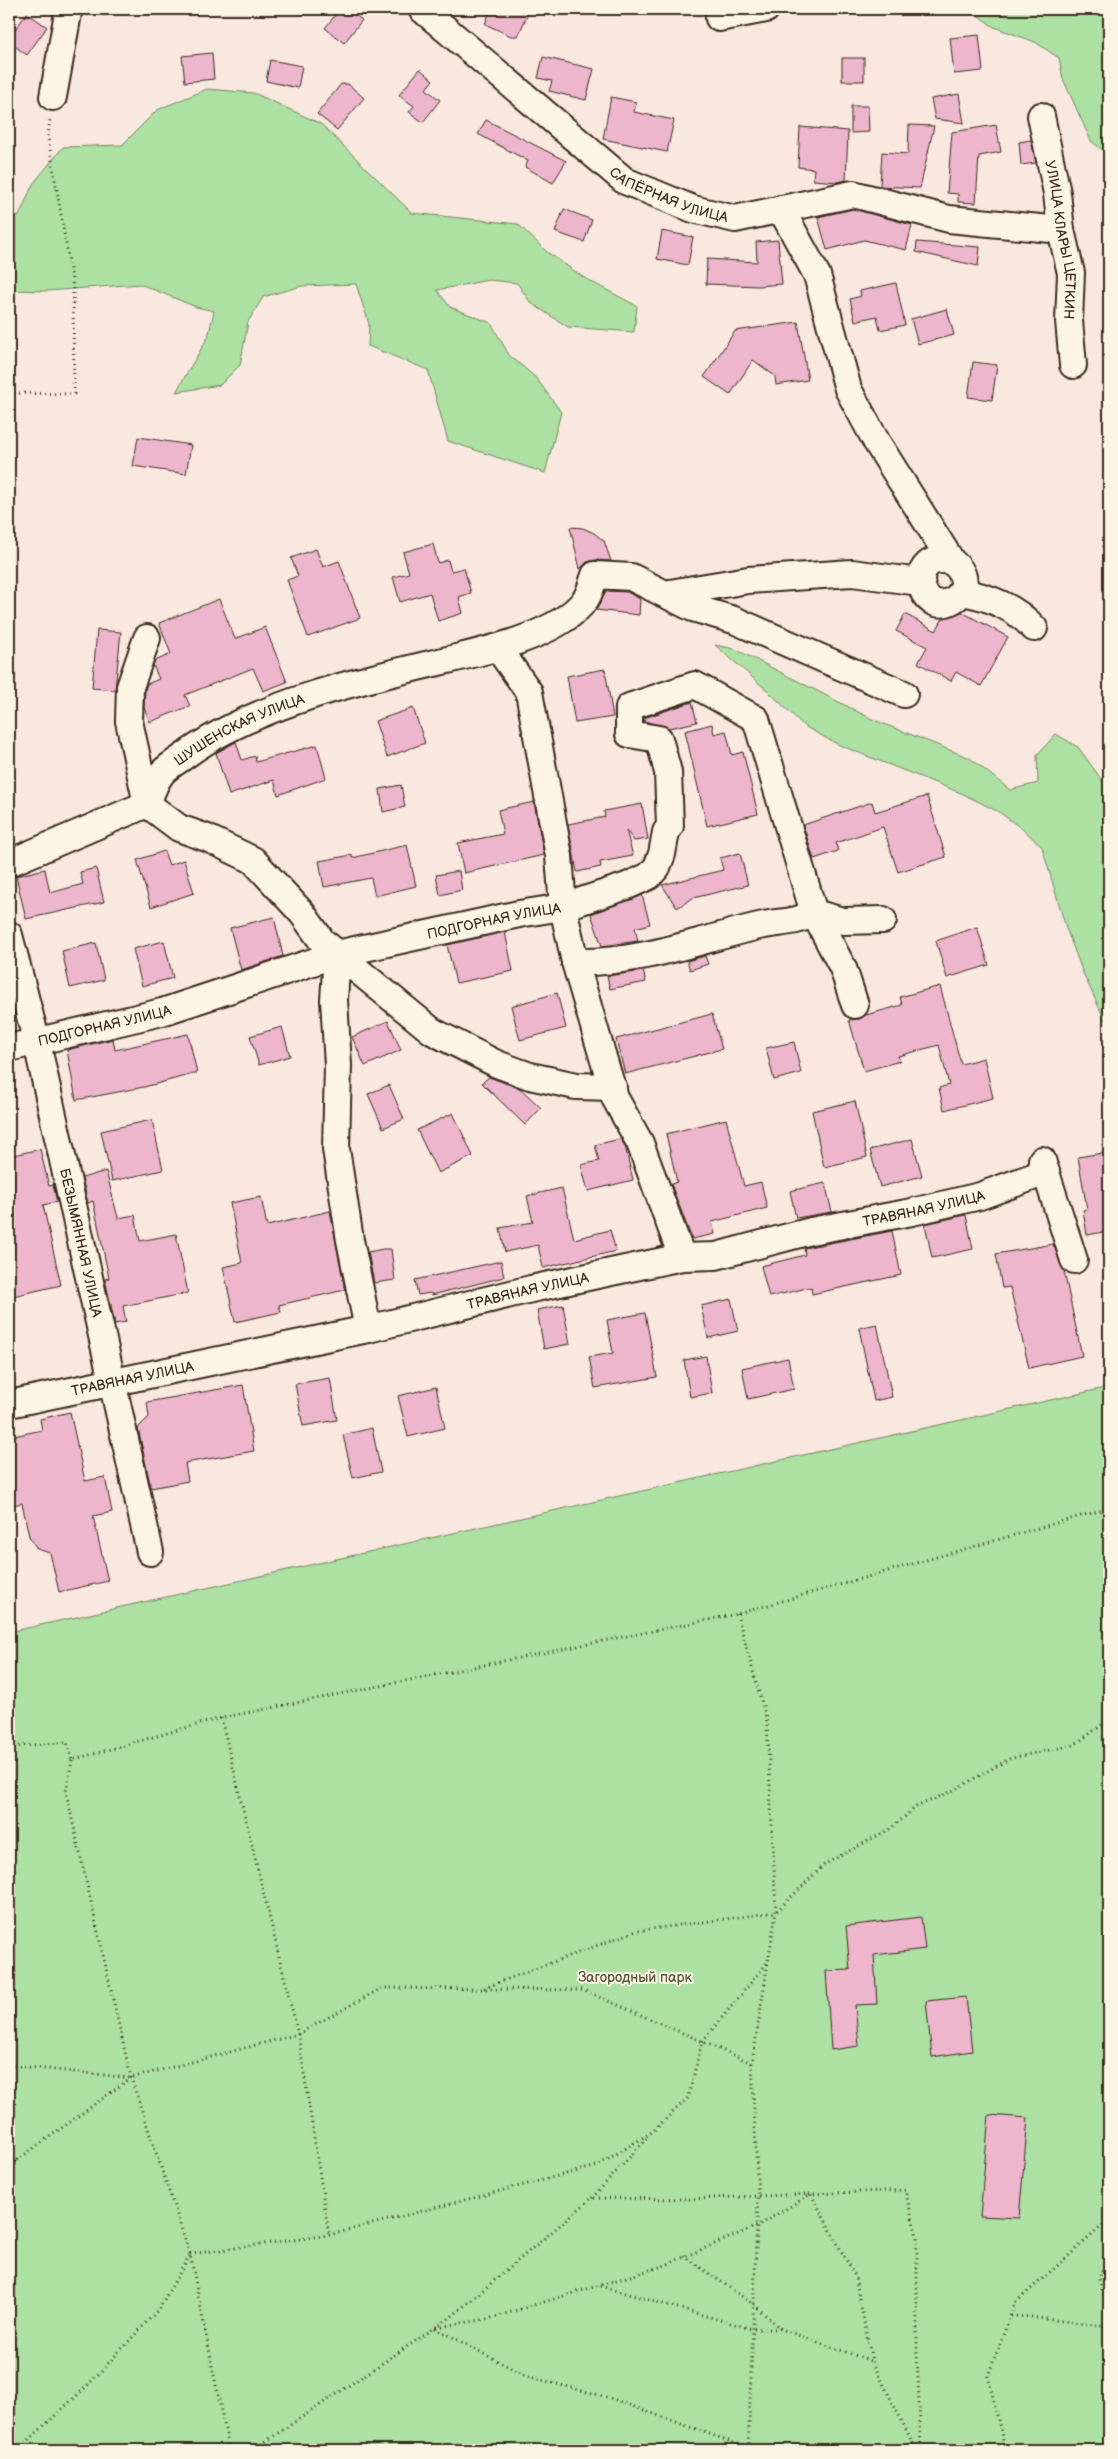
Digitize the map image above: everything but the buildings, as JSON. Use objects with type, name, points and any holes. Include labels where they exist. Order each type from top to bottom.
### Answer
[{"type":"street","points":[[53,97],[68,13],[66,9]]},
{"type":"street","name":"САПЁРНАЯ УЛИЦА","points":[[422,9],[626,181],[693,210],[735,219],[853,194],[950,219],[1061,230]]},
{"type":"street","points":[[718,13],[766,9]]},
{"type":"street","name":"УЛИЦА КЛАРЫ ЦЕТКИН","points":[[1041,116],[1057,192],[1061,230],[1071,273],[1069,321],[1073,365]]},
{"type":"street","points":[[781,209],[817,275],[848,389],[876,441],[952,562],[962,572],[964,586],[961,592],[951,602],[938,603],[926,596],[920,582],[924,568],[937,560],[952,562]]},
{"type":"street","points":[[664,594],[748,580],[852,573],[920,582]]},
{"type":"street","name":"ШУШЕНСКАЯ УЛИЦА","points":[[146,804],[162,774],[204,741],[249,719],[292,702],[498,648],[527,638],[569,615],[586,599],[595,575],[631,577],[664,594]]},
{"type":"street","points":[[961,592],[978,594],[1023,616],[1034,628]]},
{"type":"street","points":[[664,594],[693,608],[734,620],[904,694]]},
{"type":"street","points":[[147,638],[130,687],[129,721],[146,804],[179,828],[207,838],[253,860],[302,913],[322,941],[425,1026],[463,1048],[507,1069],[576,1086],[614,1087]]},
{"type":"street","points":[[498,648],[529,692],[559,856],[563,907],[576,962],[614,1087],[615,1098],[640,1143],[682,1258]]},
{"type":"street","name":"ПОДГОРНАЯ УЛИЦА","points":[[9,1048],[37,1043],[162,1012],[337,954],[519,914],[563,907],[649,876],[662,854],[666,832],[670,826],[668,772],[659,739],[629,734],[629,707],[696,685],[756,719],[814,912]]},
{"type":"street","points":[[9,863],[146,804]]},
{"type":"street","points":[[576,962],[616,962],[762,925],[801,920],[814,912],[843,921],[883,920]]},
{"type":"street","points":[[814,912],[843,968],[855,1005]]},
{"type":"street","name":"БЕЗЫМЯННАЯ УЛИЦА","points":[[9,935],[37,1043],[111,1384],[150,1552]]},
{"type":"street","points":[[337,954],[334,1000],[338,1065],[336,1149],[350,1240],[368,1329]]},
{"type":"street","name":"ТРАВЯНАЯ УЛИЦА","points":[[9,1404],[368,1329],[532,1289],[682,1258],[716,1256],[811,1230],[912,1212],[980,1196],[1044,1166],[1074,1260]]},
{"type":"path","points":[[9,393],[74,394],[73,286],[48,137]]},
{"type":"path","points":[[72,1760],[222,1718],[737,1614],[1109,1508]]},
{"type":"path","points":[[737,1614],[767,1720],[776,1912],[752,2063],[758,2196],[748,2449]]},
{"type":"path","points":[[222,1718],[298,2034],[329,2235]]},
{"type":"path","points":[[481,1989],[636,1931],[776,1912],[825,1864],[890,1830],[916,1807],[952,1791],[1011,1758],[1074,1745],[1109,1720]]},
{"type":"path","points":[[9,1747],[67,1742],[72,1760],[66,1792],[131,2078],[190,2254],[230,2450]]},
{"type":"path","points":[[253,2450],[451,2317],[592,2198],[652,2132],[688,2098],[702,2042],[768,1961]]},
{"type":"path","points":[[9,2065],[131,2078],[298,2034],[382,1988],[582,1990],[752,2063]]},
{"type":"path","points":[[9,2166],[131,2078]]},
{"type":"path","points":[[190,2254],[329,2235],[597,2166],[652,2132]]},
{"type":"path","points":[[592,2198],[689,2198],[905,2190],[916,2236],[917,2354],[921,2450]]},
{"type":"path","points":[[435,2328],[488,2319],[662,2266],[757,2226],[811,2194]]},
{"type":"path","points":[[811,2194],[855,2276],[872,2361],[916,2450]]},
{"type":"path","points":[[1005,2450],[988,2376],[1010,2316],[1016,2303],[1109,2220]]},
{"type":"path","points":[[1109,2252],[1099,2279],[1109,2310]]},
{"type":"path","points":[[18,2450],[86,2387],[158,2310],[190,2254]]},
{"type":"path","points":[[684,2256],[753,2304],[781,2329]]},
{"type":"path","points":[[598,2285],[752,2329],[781,2329],[872,2361]]},
{"type":"path","points":[[1010,2316],[1031,2316],[1109,2327]]},
{"type":"path","points":[[435,2328],[526,2376],[607,2396],[748,2449],[780,2450]]},
{"type":"green space","points":[[973,9],[1109,9],[1109,155],[1091,141],[1063,79],[1059,58],[1035,42],[994,27],[973,12]]},
{"type":"green space","points":[[207,89],[254,93],[321,124],[412,213],[518,224],[547,252],[586,279],[637,306],[634,332],[568,327],[531,303],[517,283],[489,280],[437,290],[450,307],[491,323],[509,355],[536,378],[561,412],[545,473],[448,441],[428,370],[368,346],[369,324],[356,284],[302,286],[263,297],[248,322],[240,365],[220,385],[176,392],[208,337],[214,311],[196,307],[140,284],[46,291],[9,290],[9,214],[19,216],[33,184],[63,147],[122,145],[157,110]]},
{"type":"green space","points":[[715,645],[735,649],[874,720],[970,758],[1010,790],[1038,783],[1037,755],[1056,734],[1078,747],[1104,783],[1109,801],[1109,1029],[1083,973],[1066,928],[1042,847],[1025,831],[999,812],[961,793],[839,745],[804,726],[768,691]]},
{"type":"green space","name":"Загородный парк","points":[[1109,1387],[1109,2450],[9,2450],[9,1777],[12,1776],[9,1762],[9,1632]]}]
